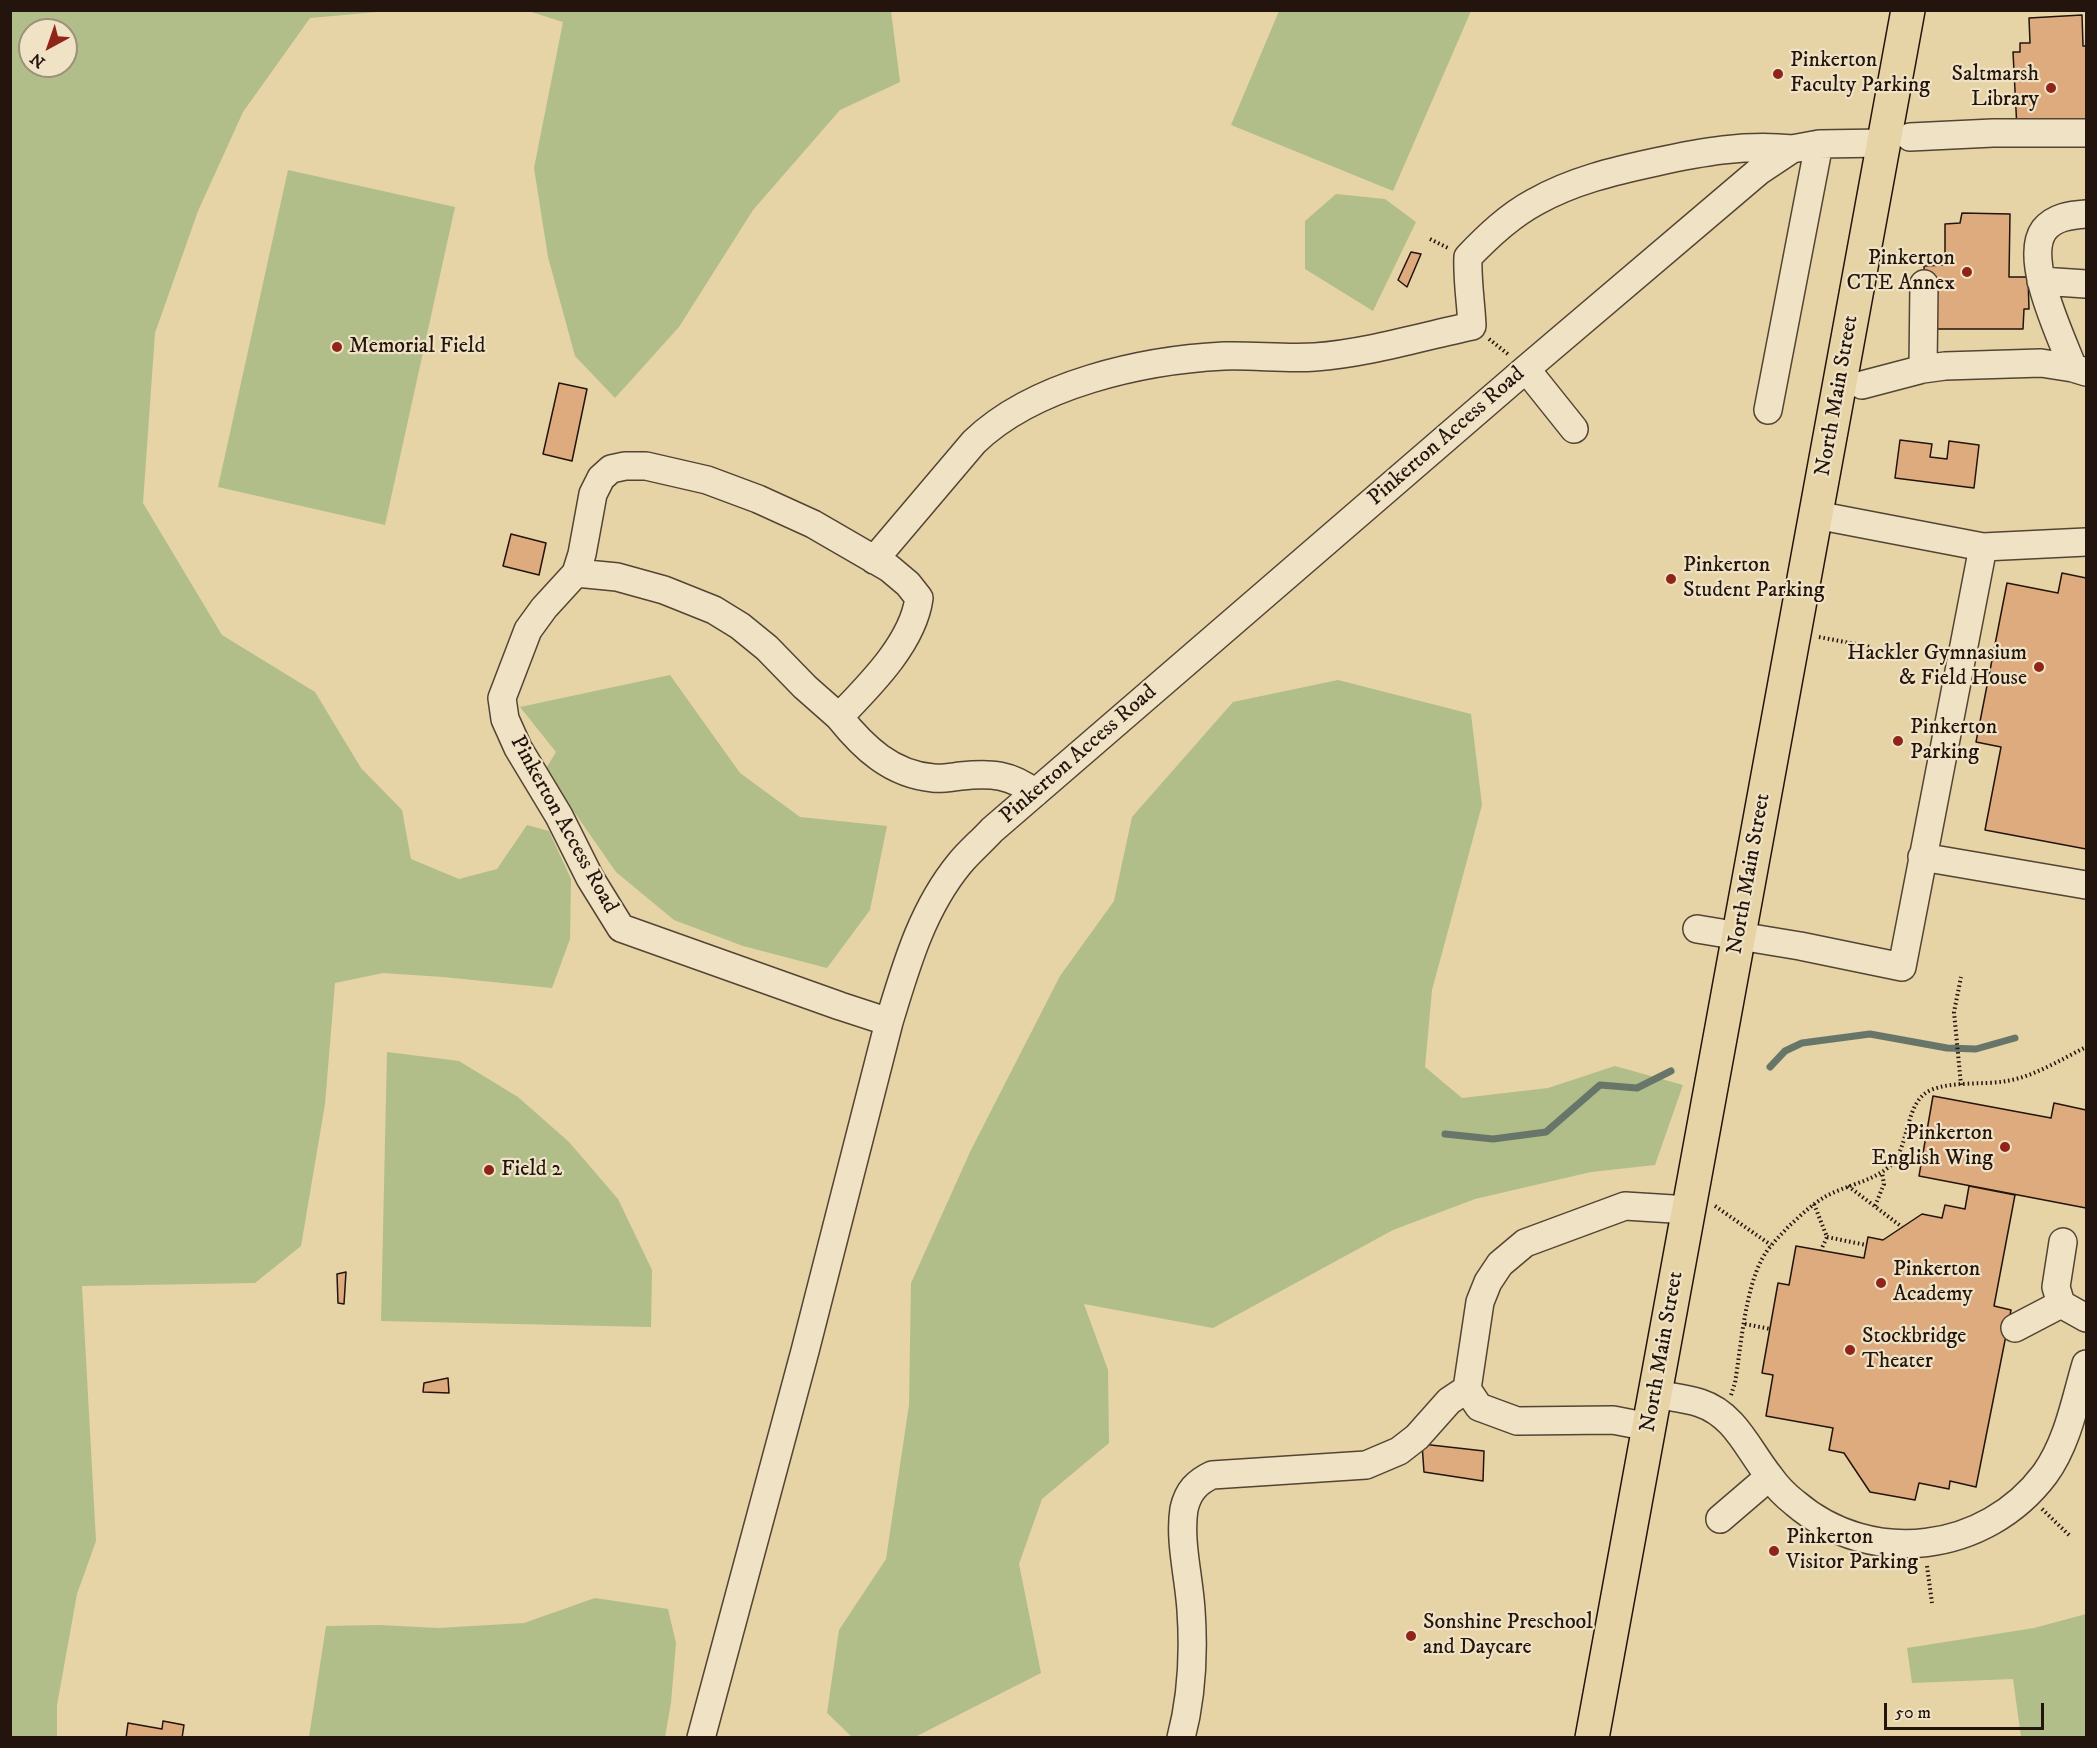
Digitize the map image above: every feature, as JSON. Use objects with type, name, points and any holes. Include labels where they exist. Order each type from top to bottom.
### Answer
[{"type":"main road","name":"North Main Street","points":[[1592,1737],[1655,1394],[1700,1207],[1739,936],[1816,515],[1897,140],[1908,10]]},
{"type":"street","name":"Pinkerton Access Road","points":[[576,573],[544,608],[528,630],[502,698],[505,719],[518,748],[559,816],[590,878],[614,918],[621,928],[889,1022],[911,951],[930,909],[960,863],[992,830],[1759,171],[1792,149],[1820,144],[1993,133],[2086,133]]},
{"type":"street","points":[[1768,410],[1820,144]]},
{"type":"street","points":[[874,560],[974,442],[1004,417],[1048,395],[1101,376],[1144,365],[1224,356],[1316,357],[1372,348],[1472,326],[1467,274],[1468,257],[1509,218],[1558,189],[1595,176],[1689,155],[1729,149],[1770,147],[1792,149]]},
{"type":"street","points":[[2080,370],[2040,280],[2037,258],[2038,241],[2044,230],[2059,219],[2086,214]]},
{"type":"street","points":[[2040,280],[2086,284]]},
{"type":"street","points":[[1923,369],[1924,284]]},
{"type":"street","points":[[1862,385],[1923,369],[1946,366],[2041,363],[2080,370]]},
{"type":"street","points":[[1526,369],[1574,429]]},
{"type":"street","points":[[839,717],[885,665],[910,626],[919,598],[908,584],[890,568],[813,524],[758,499],[707,480],[645,466],[611,469],[601,478],[593,494],[582,554],[576,573],[617,577],[664,590],[714,610],[740,626],[767,648],[805,687],[839,717],[874,755],[891,767],[912,775],[935,779],[993,775],[1021,782],[1035,793]]},
{"type":"street","points":[[1816,515],[1983,547],[2086,542]]},
{"type":"street","points":[[1697,928],[1902,967],[1983,547]]},
{"type":"street","points":[[1922,857],[2086,885]]},
{"type":"street","points":[[701,1737],[805,1351],[889,1022]]},
{"type":"street","points":[[1649,1426],[1613,1420],[1517,1421],[1479,1407],[1467,1389],[1480,1302],[1488,1282],[1500,1264],[1525,1244],[1625,1206],[1700,1207]]},
{"type":"street","points":[[2063,1242],[2056,1287],[2079,1308]]},
{"type":"street","points":[[2015,1328],[2079,1308]]},
{"type":"street","points":[[1655,1394],[1700,1403],[1721,1413],[1737,1429],[1769,1477],[1795,1504],[1814,1518],[1856,1537],[1879,1542],[1924,1544],[1971,1532],[1992,1521],[2012,1508],[2044,1474],[2067,1433],[2086,1364]]},
{"type":"street","points":[[1181,1737],[1188,1712],[1193,1660],[1184,1537],[1184,1510],[1189,1493],[1199,1481],[1212,1475],[1366,1465],[1399,1451],[1417,1437],[1449,1401],[1467,1389]]},
{"type":"street","points":[[1720,1519],[1769,1477]]},
{"type":"path","points":[[2031,10],[2043,10]]},
{"type":"path","points":[[1815,637],[1871,647]]},
{"type":"path","points":[[1961,977],[1954,1012],[1961,1085]]},
{"type":"path","points":[[1729,1400],[1735,1383],[1755,1273],[1771,1245],[1814,1204],[1848,1186],[1881,1173],[1899,1154],[1911,1115],[1920,1098],[1928,1090],[2022,1078],[2086,1047]]},
{"type":"path","points":[[1875,1206],[1884,1184],[1881,1173]]},
{"type":"path","points":[[1848,1186],[1902,1227]]},
{"type":"path","points":[[1814,1204],[1827,1237],[1821,1250]]},
{"type":"path","points":[[1700,1207],[1771,1245]]},
{"type":"path","points":[[1827,1237],[1866,1245]]},
{"type":"path","points":[[1745,1324],[1770,1329]]},
{"type":"path","points":[[2044,1512],[2068,1535]]},
{"type":"path","points":[[1928,1570],[1932,1602]]},
{"type":"green space","points":[[11,10],[388,11],[310,18],[243,112],[198,211],[155,333],[143,503],[222,635],[315,692],[361,768],[402,810],[411,859],[459,879],[497,869],[527,825],[549,831],[571,879],[570,939],[552,988],[383,973],[335,983],[325,1104],[301,1246],[255,1283],[82,1286],[96,1541],[77,1594],[57,1705],[57,1738],[10,1737]]},
{"type":"green space","points":[[528,11],[891,11],[900,82],[840,110],[753,210],[679,327],[615,398],[575,356],[548,257],[534,168],[563,22]]},
{"type":"green space","points":[[1279,11],[1471,11],[1393,191],[1231,125]]},
{"type":"green space","name":"Memorial Field","points":[[288,170],[455,207],[385,525],[218,487]]},
{"type":"green space","points":[[1336,194],[1385,199],[1416,222],[1373,311],[1305,269],[1305,221]]},
{"type":"green space","points":[[670,675],[740,773],[800,817],[887,826],[870,910],[827,968],[743,946],[674,920],[616,872],[545,770],[556,752],[520,707]]},
{"type":"green space","points":[[1338,680],[1471,714],[1482,805],[1432,990],[1425,1067],[1462,1098],[1548,1088],[1615,1066],[1683,1085],[1655,1165],[1591,1172],[1475,1199],[1393,1230],[1213,1328],[1084,1304],[1108,1370],[1109,1443],[1042,1499],[1019,1564],[1041,1673],[915,1737],[852,1737],[827,1713],[839,1630],[886,1559],[909,1405],[911,1283],[971,1150],[1060,976],[1114,901],[1132,817],[1233,702]]},
{"type":"green space","name":"Field 2","points":[[387,1052],[459,1061],[518,1097],[569,1142],[618,1199],[652,1270],[651,1327],[381,1321]]},
{"type":"green space","points":[[595,1598],[668,1609],[676,1643],[671,1703],[665,1737],[309,1737],[326,1626],[379,1625],[438,1628],[524,1623]]},
{"type":"green space","points":[[2086,1614],[2086,1737],[2021,1737],[2013,1679],[1912,1683],[1907,1648],[2034,1628]]},
{"type":"building","name":"Saltmarsh Library","points":[[2082,15],[2083,46],[2086,46],[2086,125],[2017,129],[2013,52],[2020,52],[2020,43],[2030,43],[2029,18]]},
{"type":"building","name":"Pinkerton CTE Annex","points":[[1962,213],[2010,214],[2009,277],[2028,277],[2029,309],[2024,309],[2023,329],[1934,329],[1925,289],[1924,266],[1945,265],[1945,224],[1960,223]]},
{"type":"building","points":[[1411,252],[1421,254],[1407,287],[1398,280]]},
{"type":"building","points":[[559,383],[587,389],[572,461],[543,454]]},
{"type":"building","points":[[1900,440],[1932,444],[1930,457],[1947,459],[1949,441],[1979,445],[1974,488],[1895,478]]},
{"type":"building","points":[[511,534],[546,543],[539,575],[503,566]]},
{"type":"building","name":"Hackler Gymnasium & Field House","points":[[2062,573],[2086,578],[2086,849],[1985,830],[2001,747],[1976,742],[2007,583],[2058,593]]},
{"type":"building","name":"Pinkerton English Wing","points":[[1933,1096],[2051,1118],[2054,1103],[2086,1110],[2086,1208],[1919,1176]]},
{"type":"building","points":[[1969,1186],[2015,1195],[1994,1306],[2011,1310],[1976,1487],[1950,1481],[1949,1489],[1919,1483],[1915,1500],[1870,1492],[1844,1453],[1829,1450],[1833,1428],[1766,1416],[1773,1375],[1762,1373],[1778,1283],[1789,1285],[1796,1246],[1864,1258],[1868,1237],[1883,1240],[1922,1214],[1942,1218],[1945,1205],[1965,1209]]},
{"type":"building","points":[[346,1272],[344,1304],[338,1303],[337,1274]]},
{"type":"building","points":[[448,1378],[449,1393],[423,1392],[424,1383]]},
{"type":"building","points":[[1422,1444],[1484,1451],[1483,1481],[1424,1472]]},
{"type":"building","points":[[163,1721],[184,1725],[182,1738],[126,1738],[128,1723],[162,1729]]},
{"type":"waterway","points":[[1770,1067],[1785,1051],[1802,1043],[1870,1034],[1947,1048],[1976,1049],[2015,1038]]},
{"type":"waterway","points":[[1445,1134],[1493,1139],[1546,1132],[1600,1085],[1637,1088],[1671,1071]]},
{"type":"place","name":"Pinkerton Faculty Parking","points":[[1778,74]]},
{"type":"place","name":"Saltmarsh Library","points":[[2051,88]]},
{"type":"place","name":"Pinkerton CTE Annex","points":[[1967,272]]},
{"type":"place","name":"Memorial Field","points":[[337,347]]},
{"type":"place","name":"Pinkerton Student Parking","points":[[1671,579]]},
{"type":"place","name":"Hackler Gymnasium & Field House","points":[[2039,667]]},
{"type":"place","name":"Pinkerton Parking","points":[[1898,741]]},
{"type":"place","name":"Pinkerton English Wing","points":[[2005,1147]]},
{"type":"place","name":"Field 2","points":[[489,1170]]},
{"type":"place","name":"Pinkerton Academy","points":[[1881,1283]]},
{"type":"place","name":"Stockbridge Theater","points":[[1850,1350]]},
{"type":"place","name":"Pinkerton Visitor Parking","points":[[1774,1551]]},
{"type":"place","name":"Sonshine Preschool and Daycare","points":[[1411,1636]]}]
